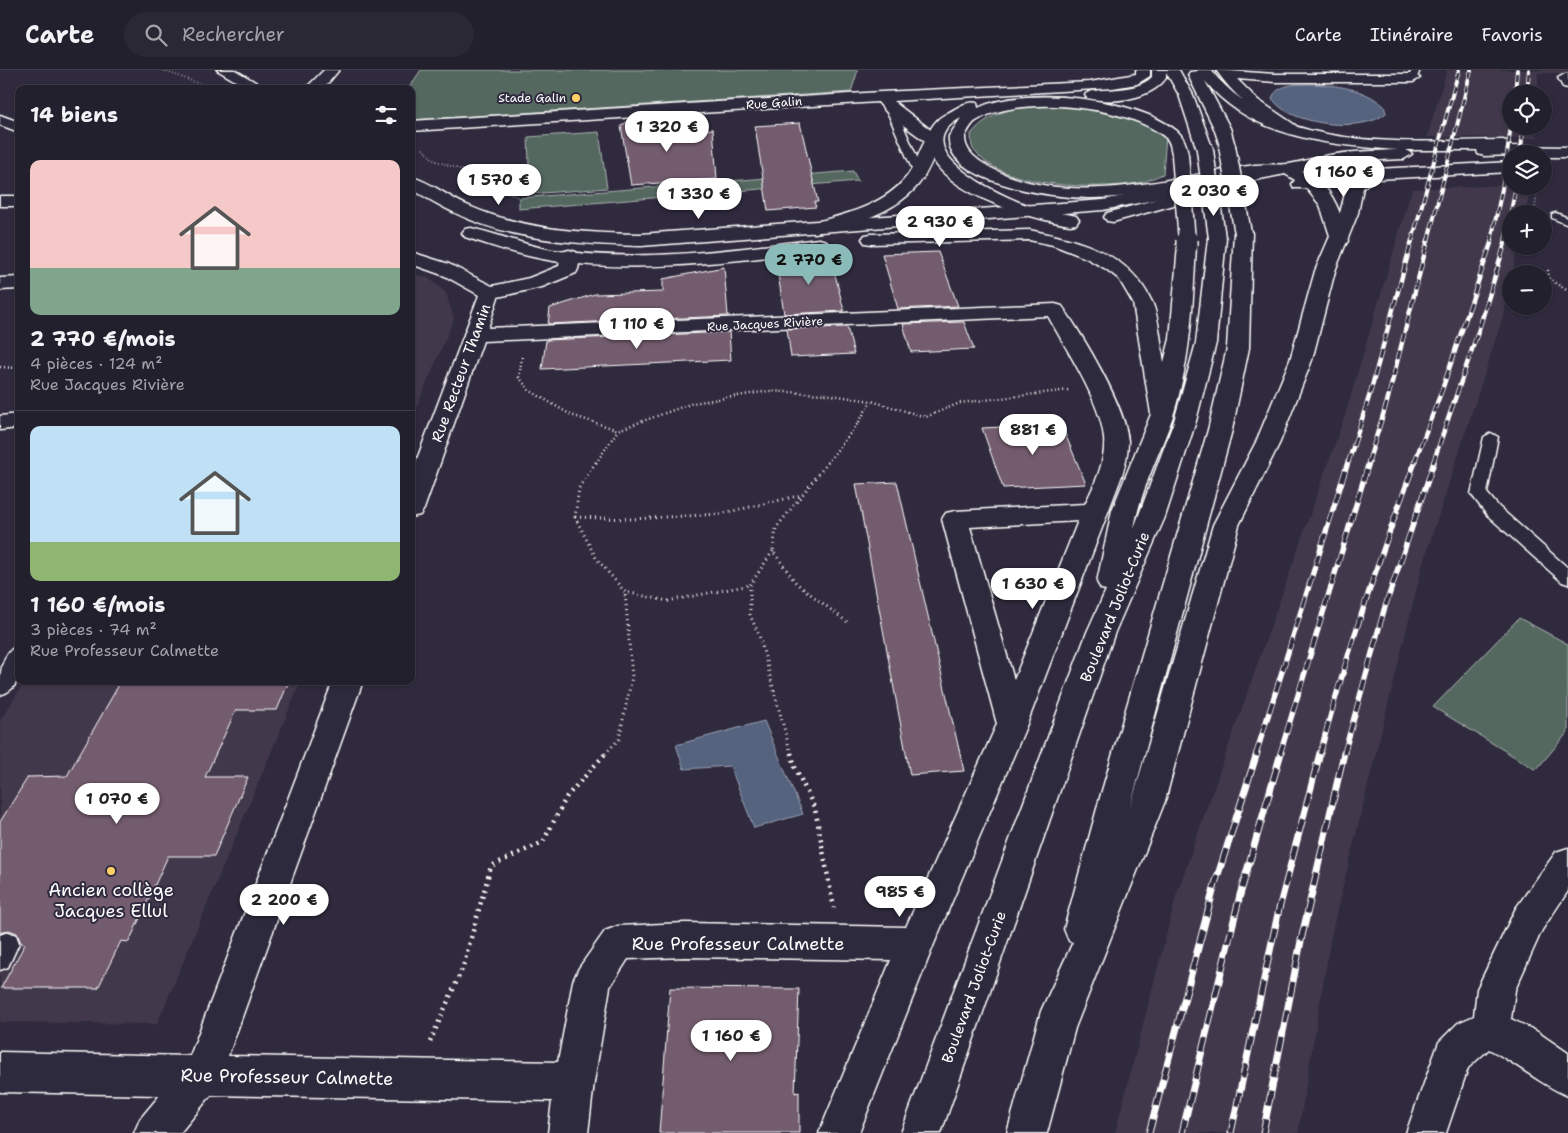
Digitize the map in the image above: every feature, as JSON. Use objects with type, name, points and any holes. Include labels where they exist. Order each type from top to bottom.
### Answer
[{"type":"main road","points":[[224,70],[252,85]]},
{"type":"main road","points":[[319,85],[332,70]]},
{"type":"main road","points":[[815,228],[849,219],[876,208],[902,190],[918,172],[937,129],[945,120],[976,105],[1023,96],[1127,93],[1154,85],[1159,78],[1159,70]]},
{"type":"main road","name":"Boulevard Joliot-Curie","points":[[921,1133],[1101,632],[1152,517],[1185,421],[1206,343],[1217,238],[1205,150],[1186,95],[1172,70]]},
{"type":"main road","points":[[1027,1133],[1117,794],[1194,528],[1222,420],[1238,348],[1243,234],[1222,128],[1192,70]]},
{"type":"main road","points":[[1204,70],[1215,85],[1235,103],[1252,113],[1290,128],[1325,137],[1378,144],[1568,145]]},
{"type":"main road","points":[[1224,70],[1245,76],[1275,78],[1414,74]]},
{"type":"main road","points":[[1113,216],[1167,201],[1275,178],[1302,158],[1305,150],[1302,140],[1290,128],[1263,112],[1242,95],[1224,70]]},
{"type":"main road","name":"Rue Galin","points":[[415,133],[438,125],[881,96],[973,92],[991,82],[1111,84],[1140,75]]},
{"type":"main road","points":[[1242,95],[1247,86],[1253,82],[1275,78]]},
{"type":"main road","points":[[1568,78],[1565,78],[1568,84]]},
{"type":"main road","points":[[881,96],[891,109],[908,123],[927,133],[933,140],[937,156],[960,177],[1002,201],[1031,212],[1070,220]]},
{"type":"main road","points":[[1101,632],[1125,510],[1162,414],[1180,339],[1187,245],[1180,155],[1178,144],[1172,135],[1147,119],[1115,109],[1070,102],[1028,102],[986,110],[962,124],[956,137],[957,148],[969,161],[987,173],[1012,182],[1064,192],[1124,192],[1164,188],[1258,170],[1288,169],[1310,182],[1328,199],[1339,241]]},
{"type":"main road","points":[[0,120],[15,126]]},
{"type":"main road","points":[[415,184],[462,210],[480,217],[549,235],[584,239],[641,240],[1031,212],[1126,202],[1335,159],[1418,153],[1568,152]]},
{"type":"main road","points":[[1552,166],[1568,165]]},
{"type":"main road","points":[[452,226],[474,235],[523,249],[569,256],[644,260],[693,259],[871,239],[1166,210],[1310,182],[1376,174],[1502,167]]},
{"type":"main road","points":[[1055,1029],[1149,801],[1226,525],[1268,442],[1301,360],[1325,271],[1339,241],[1356,186],[1365,177],[1376,174]]},
{"type":"main road","points":[[0,201],[15,201]]},
{"type":"main road","points":[[871,239],[1029,235],[1058,241],[1093,254],[1113,264],[1127,276],[1143,303],[1162,414]]},
{"type":"main road","points":[[415,259],[433,263],[455,272],[489,293],[535,283],[569,269],[569,256],[584,239]]},
{"type":"main road","points":[[0,284],[15,283]]},
{"type":"main road","name":"Rue Recteur Thamin","points":[[415,498],[489,293]]},
{"type":"main road","name":"Rue Jacques Rivière","points":[[475,335],[1055,310],[1096,387]]},
{"type":"main road","points":[[839,1133],[916,944],[1012,724],[1094,512],[1113,468],[1116,438],[1110,413],[1096,387]]},
{"type":"main road","points":[[0,423],[15,421]]},
{"type":"main road","points":[[1012,724],[955,518],[1094,512]]},
{"type":"main road","points":[[0,647],[15,646]]},
{"type":"main road","points":[[0,684],[15,662]]},
{"type":"main road","points":[[154,1133],[202,1075],[347,685]]},
{"type":"main road","points":[[1491,1029],[1496,989],[1529,920],[1568,863]]},
{"type":"main road","name":"Rue Professeur Calmette","points":[[568,1133],[574,1082],[592,981],[618,943],[685,940],[916,944]]},
{"type":"main road","points":[[1426,1133],[1453,1056],[1472,1036],[1491,1029],[1522,1045],[1568,1076]]},
{"type":"main road","name":"Rue Professeur Calmette","points":[[0,1072],[574,1082]]},
{"type":"lane","points":[[891,109],[918,172]]},
{"type":"lane","points":[[1556,216],[1568,222]]},
{"type":"lane","points":[[1492,437],[1479,494],[1493,511],[1568,578]]},
{"type":"path","points":[[162,70],[202,85]]},
{"type":"path","points":[[415,135],[424,150],[434,160],[473,174],[519,198]]},
{"type":"path","points":[[473,174],[529,167]]},
{"type":"path","points":[[1552,281],[1568,291]]},
{"type":"path","points":[[525,334],[519,377],[529,390],[571,415],[618,430]]},
{"type":"path","points":[[0,367],[15,368]]},
{"type":"path","points":[[414,1078],[463,967],[491,866],[543,842],[567,796],[619,739],[632,677],[630,634],[625,592],[596,558],[575,517],[579,488],[618,430],[692,403],[769,391],[825,394],[871,401],[926,417],[960,403],[1096,387]]},
{"type":"path","points":[[841,944],[815,809],[795,767],[759,635],[750,615],[750,585],[773,551],[776,528],[859,422],[871,401]]},
{"type":"path","points":[[575,517],[631,519],[720,514],[802,495]]},
{"type":"path","points":[[773,551],[796,584],[847,622]]},
{"type":"path","points":[[625,592],[668,601],[750,585]]},
{"type":"shaded area","points":[[1447,70],[1568,70],[1568,73],[1538,73],[1538,85],[1502,85],[1502,135],[1537,135],[1537,138],[1427,137]]},
{"type":"shaded area","points":[[1502,185],[1502,195],[1529,195],[1527,205],[1502,205],[1502,255],[1516,255],[1514,265],[1502,265],[1502,320],[1423,563],[1332,931],[1298,1133],[1115,1133],[1177,893],[1346,412],[1412,189]]},
{"type":"shaded area","points":[[415,274],[429,278],[446,293],[454,319],[415,411]]},
{"type":"shaded area","name":"Ancien collège Jacques Ellul","points":[[22,685],[299,685],[157,1024],[0,1022],[0,721]]},
{"type":"green space","name":"Stade Galin","points":[[421,70],[858,70],[851,92],[415,120],[415,85],[411,85]]},
{"type":"green space","points":[[1056,105],[1113,113],[1140,122],[1166,135],[1163,174],[1147,181],[1120,185],[1074,186],[1050,183],[1026,179],[1004,172],[986,162],[973,149],[971,134],[989,118],[1010,110]]},
{"type":"green space","points":[[599,132],[607,188],[530,194],[528,137]]},
{"type":"green space","points":[[853,171],[858,181],[519,209],[519,198]]},
{"type":"green space","points":[[1519,618],[1568,644],[1568,732],[1536,770],[1433,707]]},
{"type":"water","points":[[1310,84],[1330,85],[1359,91],[1384,106],[1386,113],[1361,123],[1344,125],[1326,124],[1293,115],[1280,107],[1272,98],[1283,87]]},
{"type":"water","points":[[764,721],[803,814],[754,828],[730,766],[684,769],[676,745]]},
{"type":"building","points":[[667,117],[672,132],[713,129],[717,179],[631,185],[621,126],[631,119]]},
{"type":"building","points":[[800,123],[818,202],[814,202],[816,207],[768,211],[755,126]]},
{"type":"building","points":[[938,252],[958,306],[898,309],[882,254]]},
{"type":"building","points":[[831,258],[844,311],[784,314],[776,260]]},
{"type":"building","points":[[724,267],[728,316],[548,324],[550,308],[595,294],[663,292],[663,279]]},
{"type":"building","points":[[964,322],[974,349],[911,352],[903,324]]},
{"type":"building","points":[[847,327],[854,354],[791,357],[787,329]]},
{"type":"building","points":[[729,332],[731,360],[542,369],[546,340]]},
{"type":"building","points":[[1061,424],[1086,484],[1003,488],[982,428]]},
{"type":"building","points":[[897,482],[964,771],[910,775],[856,484]]},
{"type":"building","name":"Ancien collège Jacques Ellul","points":[[119,685],[287,685],[277,710],[236,710],[205,777],[248,777],[214,856],[168,856],[129,942],[121,941],[98,988],[1,988],[25,944],[21,943],[17,933],[9,930],[0,933],[0,822],[28,777],[67,776]]},
{"type":"building","points":[[670,988],[799,989],[795,1093],[799,1092],[799,1133],[659,1133]]},
{"type":"railway","points":[[1412,241],[1459,70]]},
{"type":"railway","points":[[1428,241],[1471,70]]},
{"type":"railway","points":[[1516,85],[1517,70]]},
{"type":"railway","points":[[1528,85],[1529,70]]},
{"type":"railway","points":[[1491,241],[1502,189],[1510,135]]},
{"type":"railway","points":[[1521,145],[1523,135]]},
{"type":"railway","points":[[1512,205],[1514,195]]},
{"type":"railway","points":[[1348,463],[1369,397],[1412,240]]},
{"type":"railway","points":[[1368,463],[1387,402],[1428,240]]},
{"type":"railway","points":[[1414,463],[1442,390],[1492,240]]},
{"type":"railway","points":[[1433,463],[1479,329],[1502,253]]},
{"type":"railway","points":[[1256,754],[1348,462]]},
{"type":"railway","points":[[1280,754],[1369,462]]},
{"type":"railway","points":[[1320,754],[1364,607],[1415,462]]},
{"type":"railway","points":[[1344,754],[1384,610],[1434,462]]},
{"type":"railway","points":[[1149,1133],[1215,884],[1257,753]]},
{"type":"railway","points":[[1182,1133],[1240,895],[1281,753]]},
{"type":"railway","points":[[1231,1133],[1279,909],[1320,753]]},
{"type":"railway","points":[[1263,1133],[1302,936],[1344,753]]},
{"type":"place","name":"Stade Galin","points":[[576,98]]},
{"type":"place","name":"Ancien collège Jacques Ellul","points":[[111,871]]}]
